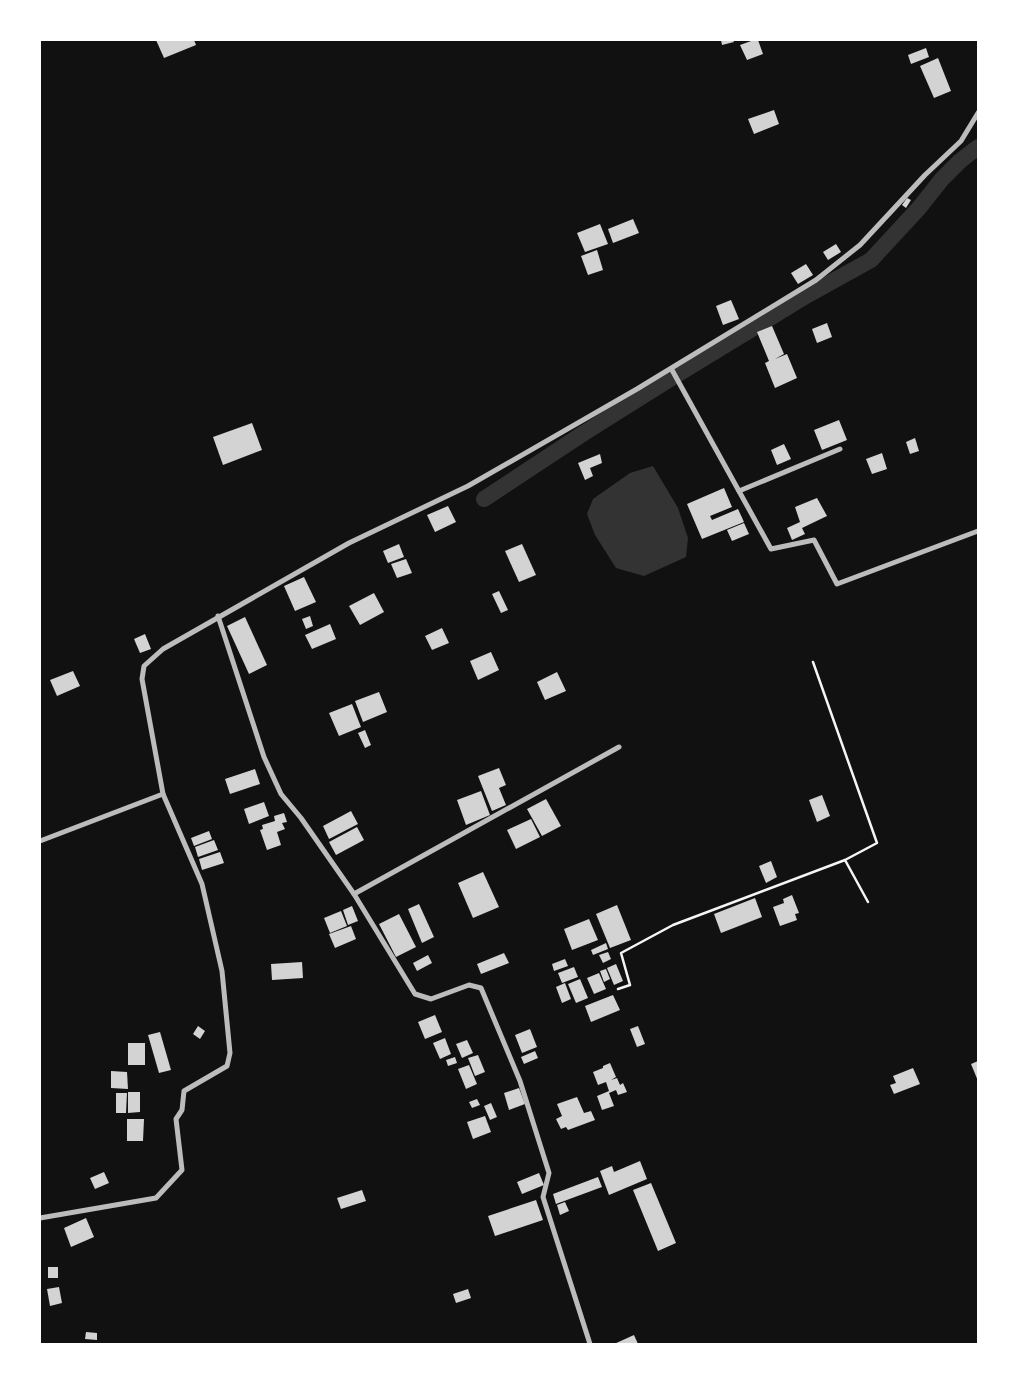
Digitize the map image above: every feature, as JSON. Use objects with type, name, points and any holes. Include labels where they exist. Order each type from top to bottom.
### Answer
[{"type":"street","points":[[40,1218],[156,1198],[182,1170],[176,1119],[182,1110],[184,1091],[227,1066],[230,1053],[222,971],[202,884],[163,794],[142,680],[144,666],[163,649],[218,616],[349,543],[468,486],[637,389],[816,280],[860,245],[925,175],[961,141],[978,113]]},
{"type":"street","points":[[672,370],[771,549],[814,540],[837,584],[978,531]]},
{"type":"street","points":[[738,491],[840,449]]},
{"type":"street","points":[[218,616],[264,757],[281,794],[306,825],[354,894],[415,994],[431,999],[469,985],[481,988],[520,1081],[549,1173],[542,1197],[590,1344]]},
{"type":"street","points":[[354,894],[619,747]]},
{"type":"street","points":[[40,841],[163,794]]},
{"type":"path","points":[[618,989],[630,985],[621,953],[673,925],[845,860],[878,843],[813,662]]},
{"type":"path","points":[[845,860],[868,902]]},
{"type":"shaded area","points":[[653,466],[678,508],[688,538],[686,557],[644,576],[616,568],[595,535],[587,514],[593,499],[630,473]]},
{"type":"building","points":[[156,40],[194,40],[196,45],[164,58]]},
{"type":"building","points":[[721,40],[733,40],[734,42],[722,45]]},
{"type":"building","points":[[758,40],[763,54],[747,60],[740,45]]},
{"type":"building","points":[[926,48],[929,57],[911,64],[908,55]]},
{"type":"building","points":[[938,58],[951,91],[934,98],[920,66]]},
{"type":"building","points":[[774,110],[779,124],[754,134],[748,119]]},
{"type":"building","points":[[907,198],[911,200],[906,208],[902,205]]},
{"type":"building","points":[[633,219],[639,233],[613,243],[608,229]]},
{"type":"building","points":[[600,224],[608,244],[585,252],[577,233]]},
{"type":"building","points":[[836,244],[841,252],[828,260],[823,252]]},
{"type":"building","points":[[597,250],[603,270],[588,275],[581,256]]},
{"type":"building","points":[[806,264],[813,275],[798,284],[791,273]]},
{"type":"building","points":[[731,300],[739,319],[723,325],[716,306]]},
{"type":"building","points":[[827,323],[832,337],[817,343],[812,329]]},
{"type":"building","points":[[772,326],[784,354],[775,359],[787,354],[797,378],[775,388],[765,363],[769,361],[757,332]]},
{"type":"building","points":[[839,420],[847,440],[822,450],[814,430]]},
{"type":"building","points":[[252,423],[262,450],[223,465],[213,437]]},
{"type":"building","points":[[915,438],[919,451],[910,454],[906,442]]},
{"type":"building","points":[[784,444],[791,459],[777,465],[771,450]]},
{"type":"building","points":[[882,453],[887,469],[872,474],[866,459]]},
{"type":"building","points":[[600,454],[602,463],[590,468],[593,476],[585,480],[578,463]]},
{"type":"building","points":[[724,488],[732,507],[710,516],[712,520],[738,509],[744,522],[702,539],[687,504]]},
{"type":"building","points":[[817,498],[827,516],[802,528],[805,534],[792,540],[787,528],[800,522],[795,507]]},
{"type":"building","points":[[448,506],[456,522],[435,532],[427,515]]},
{"type":"building","points":[[744,523],[749,534],[732,541],[727,530]]},
{"type":"building","points":[[399,544],[404,557],[388,563],[383,551]]},
{"type":"building","points":[[522,544],[536,575],[519,582],[505,551]]},
{"type":"building","points":[[406,559],[412,573],[397,578],[391,564]]},
{"type":"building","points":[[304,577],[316,602],[295,611],[284,586]]},
{"type":"building","points":[[499,591],[508,610],[501,613],[492,594]]},
{"type":"building","points":[[374,593],[384,612],[360,625],[349,606]]},
{"type":"building","points":[[310,616],[313,626],[306,629],[302,619]]},
{"type":"building","points":[[245,617],[267,665],[249,674],[227,626]]},
{"type":"building","points":[[330,624],[336,639],[312,649],[305,635]]},
{"type":"building","points":[[442,628],[449,643],[432,650],[425,636]]},
{"type":"building","points":[[145,634],[151,649],[140,653],[134,639]]},
{"type":"building","points":[[491,652],[499,670],[478,680],[470,661]]},
{"type":"building","points":[[73,671],[80,686],[57,696],[50,680]]},
{"type":"building","points":[[557,672],[566,691],[545,700],[537,682]]},
{"type":"building","points":[[379,692],[387,712],[363,722],[355,701]]},
{"type":"building","points":[[352,704],[361,727],[339,736],[329,713]]},
{"type":"building","points":[[365,730],[371,745],[365,748],[358,733]]},
{"type":"building","points":[[499,768],[506,785],[499,788],[506,805],[492,811],[478,776]]},
{"type":"building","points":[[255,769],[260,784],[230,794],[225,779]]},
{"type":"building","points":[[481,791],[490,815],[466,825],[457,800]]},
{"type":"building","points":[[822,795],[830,816],[817,822],[809,800]]},
{"type":"building","points":[[546,799],[561,826],[542,836],[527,809]]},
{"type":"building","points":[[264,802],[269,816],[249,824],[244,809]]},
{"type":"building","points":[[351,811],[358,824],[329,839],[323,826]]},
{"type":"building","points":[[284,813],[287,822],[282,823],[285,829],[277,832],[281,845],[267,850],[260,830],[263,829],[262,825],[275,821],[274,816]]},
{"type":"building","points":[[531,819],[540,837],[516,849],[507,830]]},
{"type":"building","points":[[357,827],[364,840],[336,855],[329,842]]},
{"type":"building","points":[[209,831],[212,839],[194,846],[191,838]]},
{"type":"building","points":[[214,840],[218,850],[198,857],[195,847]]},
{"type":"building","points":[[220,852],[224,863],[202,870],[199,859]]},
{"type":"building","points":[[771,861],[777,877],[766,883],[759,866]]},
{"type":"building","points":[[483,872],[499,907],[473,918],[458,883]]},
{"type":"building","points":[[792,895],[799,913],[795,914],[797,920],[780,926],[773,907],[784,903],[783,899]]},
{"type":"building","points":[[755,898],[762,917],[721,933],[714,914]]},
{"type":"building","points":[[419,904],[434,937],[422,943],[408,909]]},
{"type":"building","points":[[617,905],[631,940],[610,948],[596,914]]},
{"type":"building","points":[[352,906],[358,921],[348,925],[343,910]]},
{"type":"building","points":[[341,911],[347,926],[330,933],[324,918]]},
{"type":"building","points":[[399,914],[416,947],[396,957],[379,924]]},
{"type":"building","points":[[589,919],[598,940],[572,950],[564,929]]},
{"type":"building","points":[[351,926],[356,939],[335,948],[329,934]]},
{"type":"building","points":[[606,943],[608,949],[593,955],[591,950]]},
{"type":"building","points":[[608,952],[611,959],[603,963],[599,955]]},
{"type":"building","points":[[504,953],[509,963],[481,974],[477,964]]},
{"type":"building","points":[[428,955],[432,963],[417,971],[413,963]]},
{"type":"building","points":[[565,959],[568,966],[554,971],[552,964]]},
{"type":"building","points":[[302,962],[303,978],[272,980],[271,964]]},
{"type":"building","points":[[616,964],[623,981],[614,985],[607,968]]},
{"type":"building","points":[[574,967],[578,977],[562,983],[558,973]]},
{"type":"building","points":[[606,969],[610,979],[604,982],[600,971]]},
{"type":"building","points":[[599,973],[606,989],[594,994],[587,978]]},
{"type":"building","points":[[580,979],[588,998],[576,1003],[568,984]]},
{"type":"building","points":[[565,983],[571,999],[562,1003],[556,987]]},
{"type":"building","points":[[613,995],[620,1010],[591,1022],[585,1006]]},
{"type":"building","points":[[435,1015],[442,1032],[425,1039],[418,1022]]},
{"type":"building","points":[[198,1026],[205,1031],[200,1039],[193,1034]]},
{"type":"building","points":[[638,1026],[645,1044],[637,1047],[630,1029]]},
{"type":"building","points":[[530,1029],[537,1047],[522,1053],[515,1035]]},
{"type":"building","points":[[160,1032],[171,1070],[159,1073],[148,1035]]},
{"type":"building","points":[[445,1038],[451,1054],[440,1059],[433,1043]]},
{"type":"building","points":[[467,1040],[473,1053],[462,1058],[456,1044]]},
{"type":"building","points":[[128,1043],[145,1043],[145,1065],[128,1065]]},
{"type":"building","points":[[535,1051],[538,1058],[524,1064],[521,1057]]},
{"type":"building","points":[[478,1055],[485,1072],[475,1076],[468,1058]]},
{"type":"building","points":[[455,1057],[457,1063],[448,1066],[446,1060]]},
{"type":"building","points":[[978,1061],[978,1081],[971,1064]]},
{"type":"building","points":[[610,1063],[616,1077],[611,1080],[617,1078],[620,1085],[623,1083],[627,1092],[618,1095],[616,1090],[609,1093],[614,1106],[602,1110],[597,1096],[609,1091],[606,1082],[598,1085],[593,1072]]},
{"type":"building","points":[[469,1065],[477,1084],[466,1089],[458,1069]]},
{"type":"building","points":[[913,1068],[920,1084],[894,1094],[890,1085],[896,1083],[893,1076]]},
{"type":"building","points":[[111,1071],[127,1072],[128,1089],[111,1088]]},
{"type":"building","points":[[519,1088],[525,1104],[509,1110],[504,1093]]},
{"type":"building","points":[[128,1092],[140,1092],[140,1112],[128,1113]]},
{"type":"building","points":[[116,1093],[127,1093],[126,1113],[116,1113]]},
{"type":"building","points":[[577,1097],[584,1113],[591,1111],[595,1120],[568,1130],[566,1127],[561,1129],[556,1119],[562,1116],[557,1104]]},
{"type":"building","points":[[477,1099],[480,1105],[472,1108],[469,1102]]},
{"type":"building","points":[[491,1103],[497,1117],[490,1120],[484,1106]]},
{"type":"building","points":[[485,1116],[491,1132],[473,1139],[467,1122]]},
{"type":"building","points":[[127,1119],[144,1119],[143,1141],[127,1141]]},
{"type":"building","points":[[640,1161],[647,1179],[609,1195],[600,1171],[612,1166],[614,1172]]},
{"type":"building","points":[[104,1172],[109,1183],[95,1189],[90,1178]]},
{"type":"building","points":[[539,1173],[544,1185],[522,1194],[517,1182]]},
{"type":"building","points":[[598,1177],[602,1187],[556,1204],[553,1194]]},
{"type":"building","points":[[651,1183],[676,1243],[658,1251],[633,1190]]},
{"type":"building","points":[[362,1190],[366,1201],[341,1209],[337,1198]]},
{"type":"building","points":[[536,1200],[543,1220],[495,1236],[488,1216]]},
{"type":"building","points":[[565,1202],[569,1211],[560,1215],[557,1205]]},
{"type":"building","points":[[86,1218],[94,1237],[71,1247],[64,1228]]},
{"type":"building","points":[[48,1267],[58,1267],[58,1278],[48,1278]]},
{"type":"building","points":[[59,1287],[62,1303],[50,1306],[47,1289]]},
{"type":"building","points":[[468,1289],[471,1298],[456,1303],[453,1294]]},
{"type":"building","points":[[86,1332],[97,1333],[97,1340],[85,1339]]},
{"type":"building","points":[[634,1335],[638,1344],[614,1344]]},
{"type":"waterway","points":[[484,499],[670,379],[806,296],[871,260],[919,208],[942,179],[978,147]]}]
